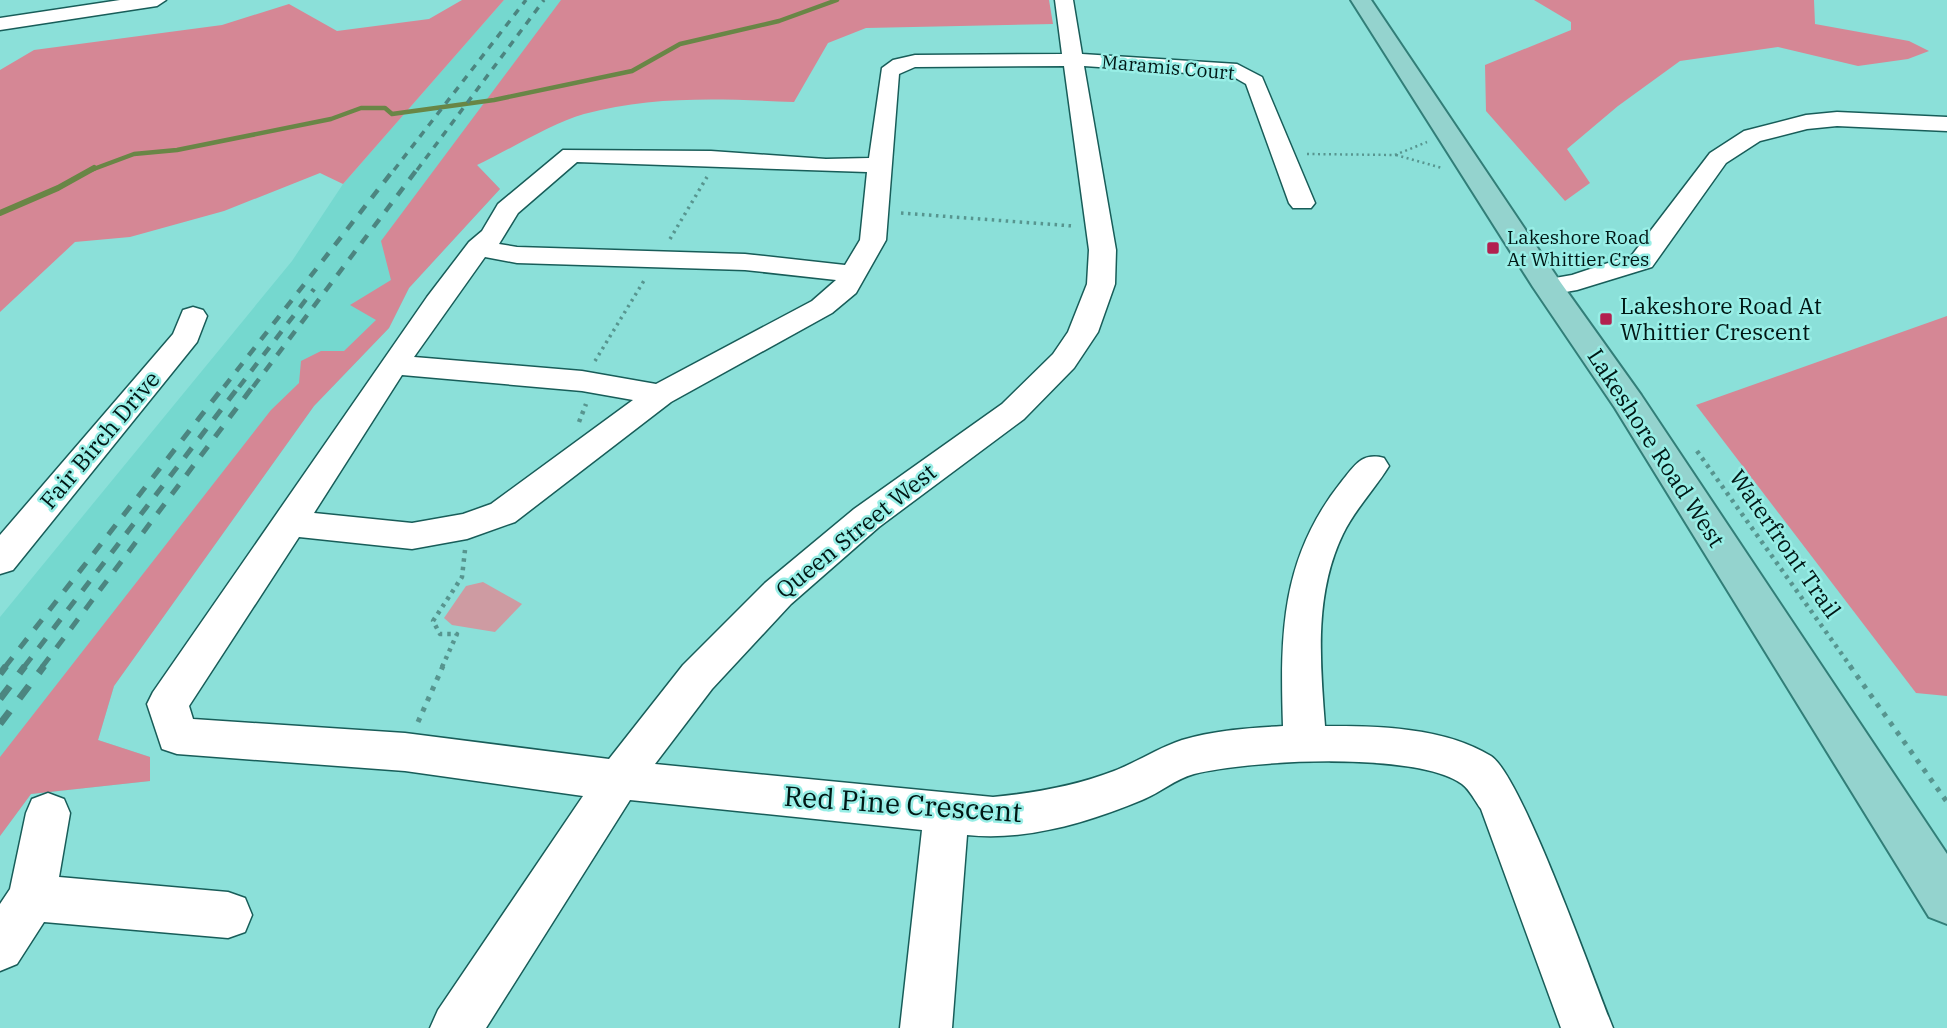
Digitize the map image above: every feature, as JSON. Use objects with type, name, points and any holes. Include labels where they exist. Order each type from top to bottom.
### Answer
[{"type":"main road","name":"Lakeshore Road West","points":[[1361,0],[1548,287],[1629,403],[1947,899]]},
{"type":"street","points":[[0,24],[158,0]]},
{"type":"street","name":"Queen Street West","points":[[456,1028],[620,779],[674,706],[768,602],[845,533],[1020,404],[1063,362],[1084,331],[1098,296],[1102,262],[1064,0]]},
{"type":"street","name":"Maramis Court","points":[[292,523],[412,536],[467,526],[503,513],[660,395],[822,307],[846,287],[851,274],[873,240],[889,72],[900,64],[915,61],[1073,60],[1237,70],[1255,81],[1302,203]]},
{"type":"street","points":[[1548,287],[1577,282],[1642,261],[1718,158],[1752,136],[1805,122],[1837,120],[1947,124]]},
{"type":"street","points":[[292,523],[393,365],[478,248],[494,235],[507,209],[571,155],[711,158],[826,166],[882,165]]},
{"type":"street","points":[[478,248],[517,255],[744,262],[851,274]]},
{"type":"street","name":"Fair Birch Drive","points":[[0,560],[187,337],[193,316]]},
{"type":"street","points":[[393,365],[582,381],[660,395]]},
{"type":"street","points":[[1306,743],[1299,639],[1304,590],[1331,521],[1349,493],[1372,466]]},
{"type":"street","name":"Red Pine Crescent","points":[[292,523],[168,704],[177,736],[405,752],[620,779],[993,817],[1031,814],[1130,785],[1165,765],[1206,752],[1306,743],[1400,747],[1439,754],[1476,770],[1499,799],[1587,1028]]},
{"type":"street","points":[[0,947],[32,898],[48,813]]},
{"type":"street","points":[[926,1028],[946,813]]},
{"type":"street","points":[[32,898],[228,915]]},
{"type":"path","points":[[1395,155],[1427,142]]},
{"type":"path","points":[[1285,154],[1395,155],[1443,169]]},
{"type":"path","points":[[876,216],[913,212],[979,221],[1099,227]]},
{"type":"path","name":"Waterfront Trail","points":[[1690,441],[1947,802]]},
{"type":"shaded area","points":[[462,0],[504,0],[343,184],[320,173],[224,211],[130,237],[75,242],[0,312],[0,70],[34,50],[222,25],[289,4],[337,31],[429,19]]},
{"type":"shaded area","points":[[504,0],[567,0],[477,165],[500,189],[409,288],[389,328],[314,406],[114,686],[98,740],[150,757],[150,781],[31,794],[0,836],[0,617],[292,261],[343,184]]},
{"type":"shaded area","points":[[561,0],[1049,0],[1053,24],[866,28],[828,43],[794,102],[689,100],[610,108],[558,124],[477,165],[500,189],[409,288],[389,328],[314,406],[114,686],[98,740],[150,757],[150,781],[31,794],[0,836],[0,757],[271,410],[299,383],[301,361],[321,351],[344,351],[376,320],[350,305],[391,280],[381,241]]},
{"type":"shaded area","points":[[1534,0],[1814,0],[1815,24],[1909,41],[1929,51],[1908,59],[1858,66],[1778,47],[1680,61],[1618,106],[1567,149],[1590,183],[1565,201],[1486,111],[1485,65],[1571,30],[1571,22]]},
{"type":"shaded area","points":[[1947,316],[1947,696],[1916,693],[1696,405]]},
{"type":"shaded area","points":[[483,582],[522,604],[495,632],[452,625],[444,618],[466,586]]},
{"type":"waterway","points":[[91,170],[134,154],[177,150],[331,119],[361,108],[385,108],[392,114],[494,100],[632,71],[680,44],[779,21],[837,0]]},
{"type":"waterway","points":[[0,213],[58,188],[94,168]]},
{"type":"railway","points":[[394,170],[526,0]]},
{"type":"railway","points":[[417,170],[544,0]]},
{"type":"railway","points":[[224,387],[395,168]]},
{"type":"railway","points":[[253,387],[418,168]]},
{"type":"railway","points":[[239,387],[314,289]]},
{"type":"railway","points":[[5,667],[225,385]]},
{"type":"railway","points":[[24,667],[240,385]]},
{"type":"railway","points":[[42,667],[254,385]]},
{"type":"railway","points":[[0,674],[6,666]]},
{"type":"railway","points":[[0,699],[25,666]]},
{"type":"railway","points":[[0,724],[44,666]]},
{"type":"place","name":"Lakeshore Road At Whittier Cres","points":[[1493,248]]},
{"type":"place","name":"Lakeshore Road At Whittier Crescent","points":[[1606,319]]}]
